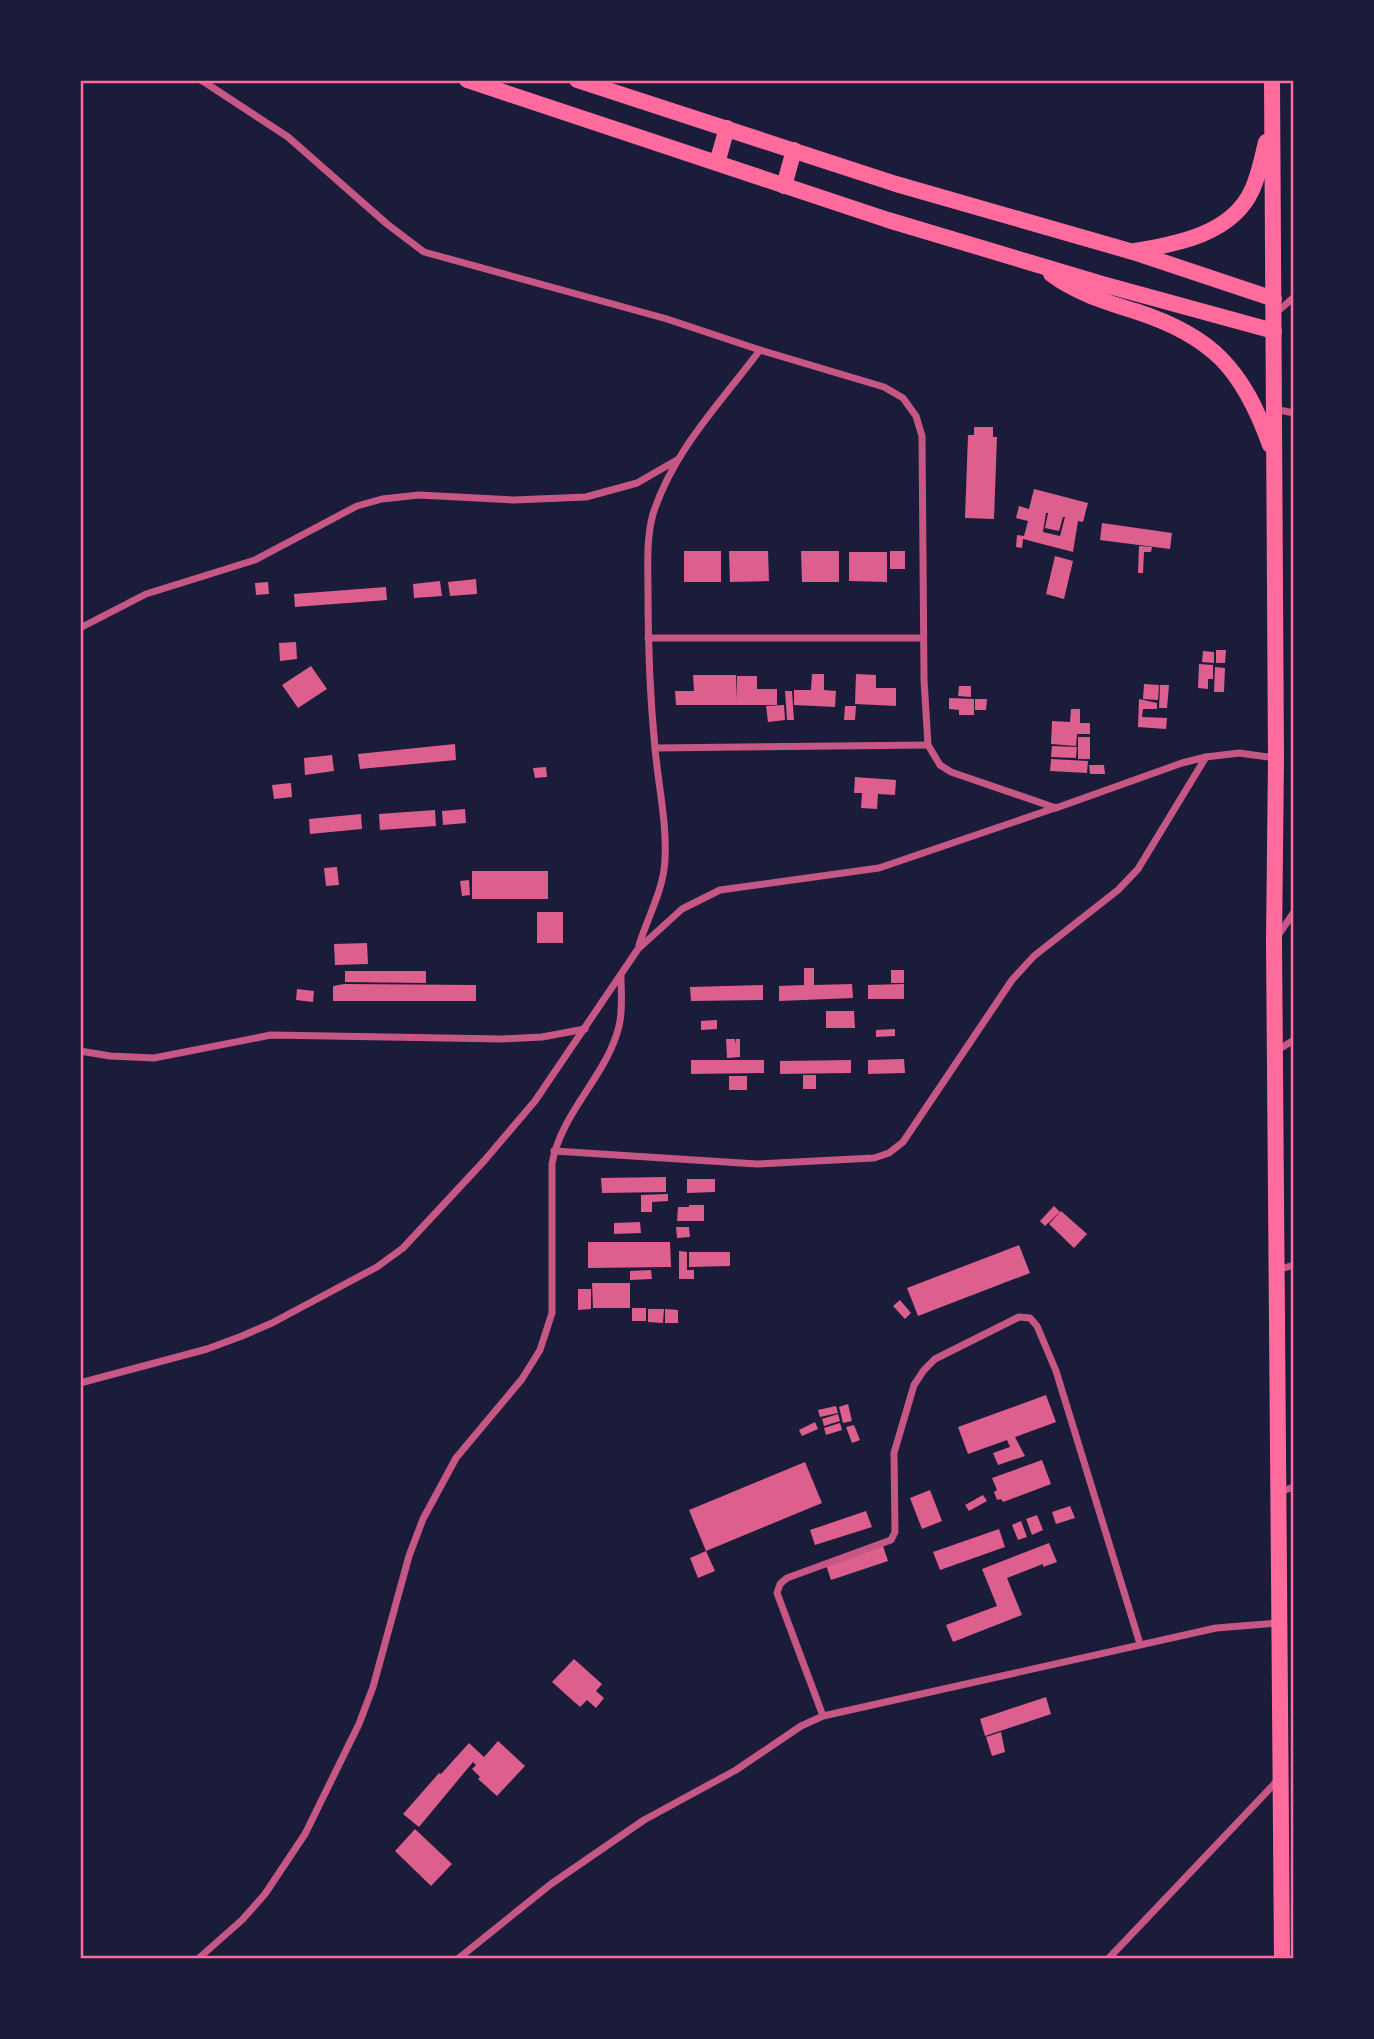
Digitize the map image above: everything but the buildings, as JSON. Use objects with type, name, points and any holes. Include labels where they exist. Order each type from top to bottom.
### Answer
[{"type":"highway","points":[[467,80],[888,220],[1158,300],[1274,331]]},
{"type":"highway","points":[[577,80],[896,184],[1133,252],[1274,307]]},
{"type":"highway","points":[[1272,80],[1277,1270],[1286,1490],[1280,1623],[1287,1695],[1281,1777],[1288,1856],[1282,1958]]},
{"type":"highway","points":[[1133,252],[1170,246],[1215,229],[1230,218],[1251,192],[1271,119]]},
{"type":"highway","points":[[717,163],[727,128]]},
{"type":"highway","points":[[784,186],[794,150]]},
{"type":"highway","points":[[1038,264],[1080,292],[1152,317],[1192,336],[1211,349],[1235,372],[1243,385],[1258,413],[1275,458]]},
{"type":"street","points":[[201,80],[288,137],[396,232],[424,251],[667,318],[760,350],[884,387],[903,398],[916,416],[922,436],[923,638],[928,745],[940,765],[951,772],[1056,808]]},
{"type":"street","points":[[1274,307],[1293,298]]},
{"type":"street","points":[[80,1383],[207,1349],[242,1336],[377,1267],[403,1248],[484,1161],[535,1101],[621,976],[638,949],[657,897],[665,859],[648,638],[648,559],[652,517],[666,479],[678,459],[760,350]]},
{"type":"street","points":[[1274,408],[1293,413]]},
{"type":"street","points":[[80,628],[146,594],[255,560],[357,506],[382,499],[419,495],[514,500],[586,497],[637,483],[678,459]]},
{"type":"street","points":[[648,638],[923,638]]},
{"type":"street","points":[[655,748],[928,745]]},
{"type":"street","points":[[638,949],[682,909],[720,890],[879,868],[1206,757],[1239,752],[1276,759]]},
{"type":"street","points":[[555,1152],[757,1164],[874,1158],[889,1153],[903,1142],[1012,980],[1034,956],[1118,890],[1138,869],[1206,757]]},
{"type":"street","points":[[1274,942],[1293,912]]},
{"type":"street","points":[[199,1958],[250,1912],[305,1834],[359,1724],[373,1687],[409,1556],[423,1519],[456,1458],[522,1379],[540,1350],[552,1313],[552,1164],[563,1129],[614,1041],[622,1014],[621,976]]},
{"type":"street","points":[[80,1051],[110,1056],[154,1058],[271,1035],[502,1039],[542,1037],[585,1029]]},
{"type":"street","points":[[1275,1051],[1293,1040]]},
{"type":"street","points":[[1277,1270],[1293,1265]]},
{"type":"street","points":[[823,1716],[777,1593],[780,1584],[787,1577],[891,1540],[895,1532],[894,1452],[914,1385],[935,1359],[1019,1317],[1030,1318],[1037,1326],[1056,1371],[1140,1644]]},
{"type":"street","points":[[459,1958],[551,1884],[644,1820],[736,1770],[801,1726],[823,1716],[1216,1628],[1280,1623]]},
{"type":"street","points":[[1109,1958],[1281,1777]]}]
